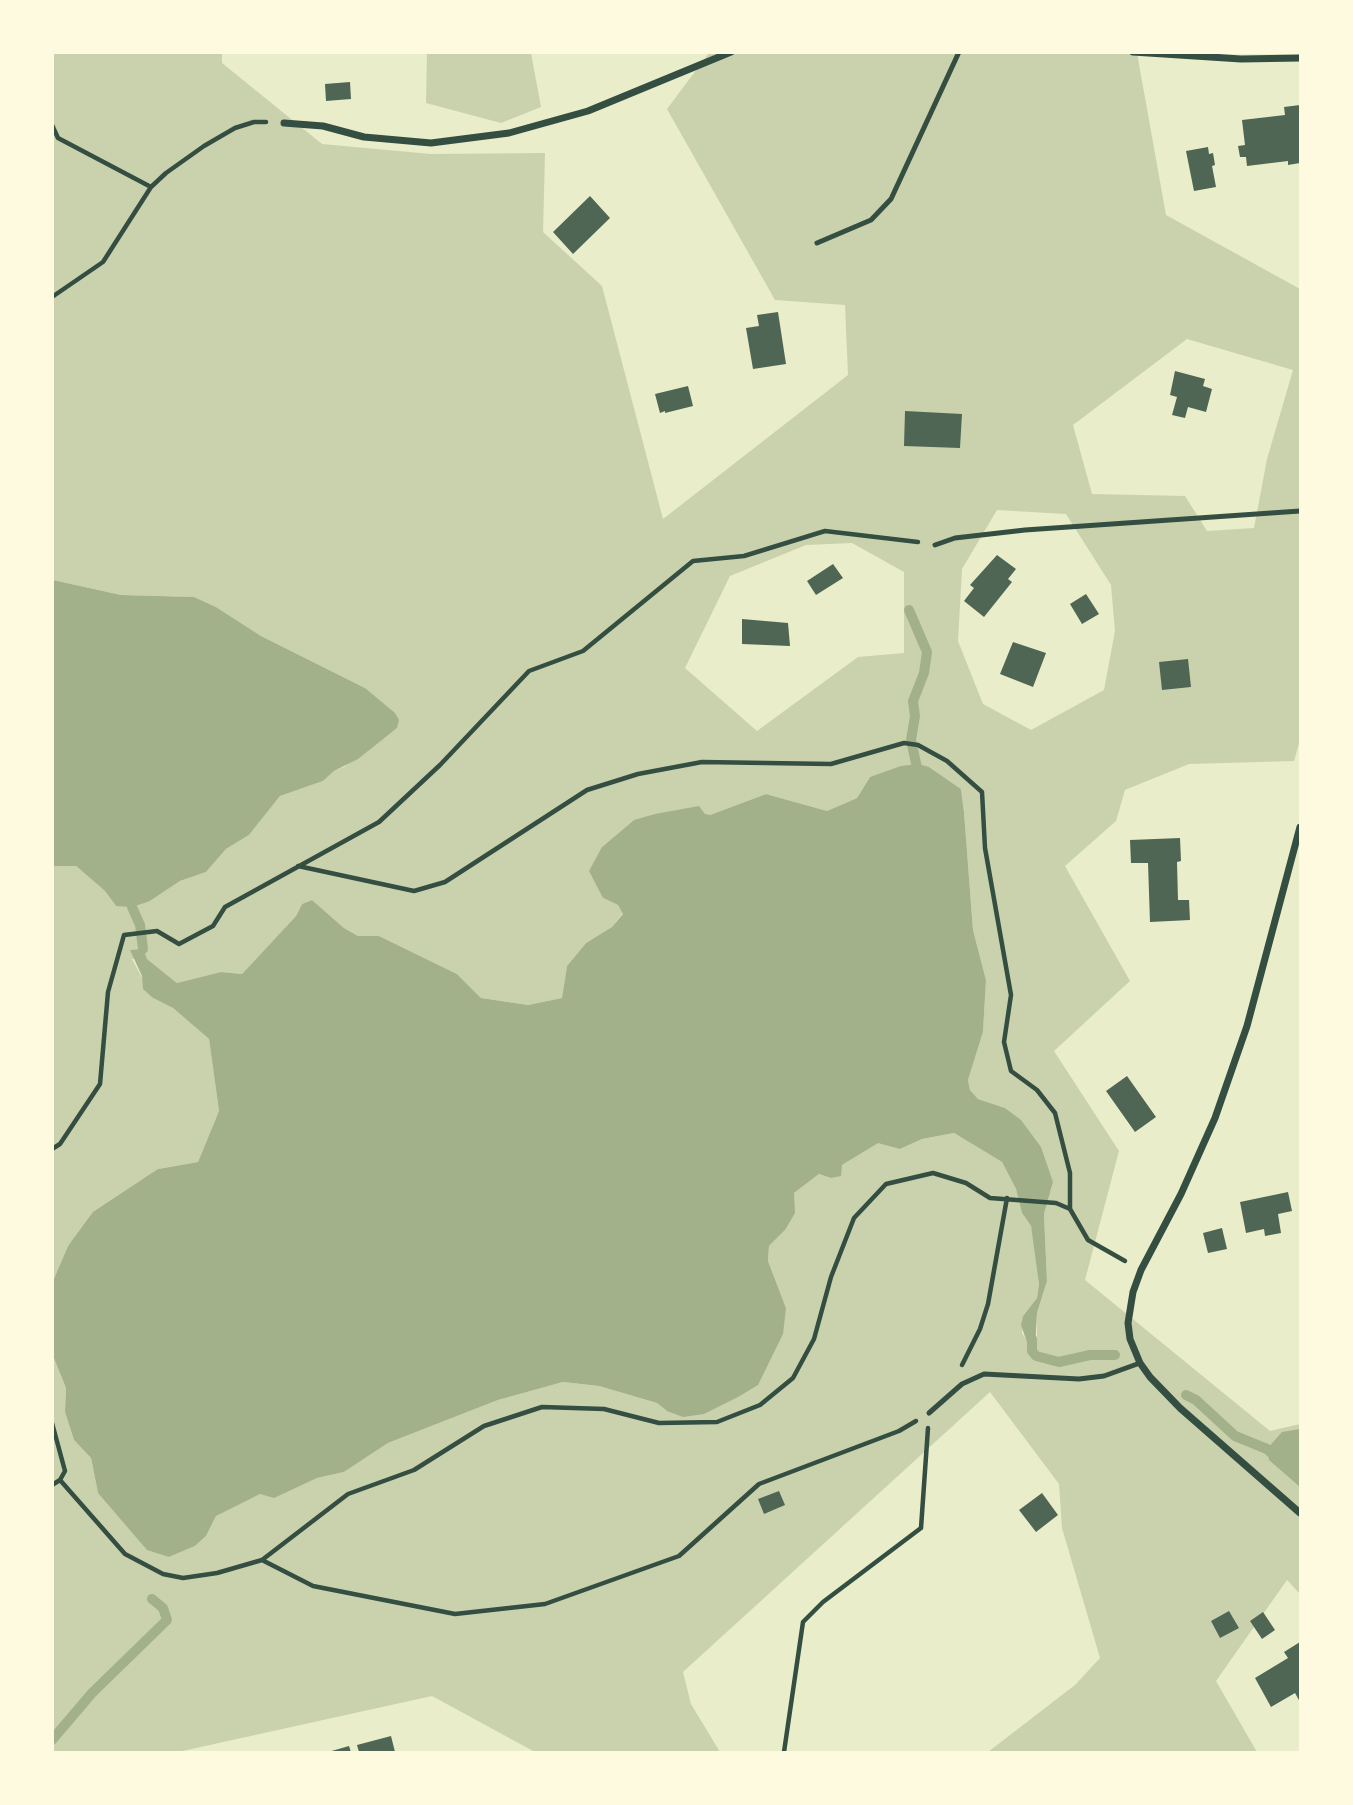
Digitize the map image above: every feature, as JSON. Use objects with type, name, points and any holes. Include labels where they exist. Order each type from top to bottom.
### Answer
[{"type":"street","points":[[284,123],[323,126],[364,137],[430,143],[509,133],[588,111],[731,52]]},
{"type":"street","points":[[1133,52],[1241,59],[1300,58]]},
{"type":"street","points":[[1300,827],[1247,1026],[1215,1118],[1181,1194],[1141,1270],[1133,1292],[1128,1323],[1130,1339],[1140,1363],[1150,1377],[1180,1408],[1300,1513]]},
{"type":"lane","points":[[817,243],[871,220],[885,208],[959,52]]},
{"type":"lane","points":[[935,544],[955,538],[1025,530],[1300,511]]},
{"type":"lane","points":[[929,1413],[962,1384],[984,1374],[1079,1379],[1104,1376],[1140,1363]]},
{"type":"path","points":[[52,297],[103,262],[151,187],[166,173],[235,128],[254,122],[284,123]]},
{"type":"path","points":[[52,125],[55,139],[151,187]]},
{"type":"path","points":[[52,1149],[60,1144],[100,1084],[108,992],[124,935],[157,931],[178,944],[213,926],[225,907],[379,822],[440,765],[529,671],[583,651],[693,561],[744,556],[825,531],[935,544]]},
{"type":"path","points":[[298,866],[414,891],[445,882],[587,790],[638,774],[702,762],[831,764],[904,743],[918,745],[947,761],[982,792],[985,848],[1011,995],[1004,1042],[1011,1072],[1037,1090],[1055,1113],[1070,1173],[1070,1209],[1088,1240],[1141,1270]]},
{"type":"path","points":[[60,1480],[125,1554],[163,1574],[183,1577],[205,1574],[262,1560],[348,1494],[414,1471],[484,1426],[542,1407],[604,1409],[659,1423],[717,1422],[760,1405],[793,1378],[814,1339],[831,1277],[854,1218],[886,1184],[933,1173],[966,1183],[990,1198],[1056,1203],[1070,1209]]},
{"type":"path","points":[[962,1384],[962,1363],[980,1329],[988,1304],[1010,1198]]},
{"type":"path","points":[[262,1560],[313,1586],[455,1614],[545,1604],[680,1556],[759,1484],[898,1431],[929,1413]]},
{"type":"path","points":[[784,1752],[803,1622],[823,1602],[921,1528],[929,1413]]},
{"type":"path","points":[[52,1423],[65,1471],[60,1480],[52,1485]]},
{"type":"shaded area","points":[[52,53],[222,53],[222,63],[322,144],[431,154],[545,153],[543,232],[602,286],[663,519],[848,375],[845,305],[775,300],[667,109],[709,53],[1137,53],[1166,215],[1300,289],[1300,740],[1294,761],[1189,764],[1125,790],[1116,821],[1065,866],[1130,981],[1054,1051],[1119,1151],[1085,1280],[1270,1431],[1300,1424],[1300,1594],[1287,1580],[1216,1681],[1257,1752],[988,1752],[1075,1685],[1100,1658],[1062,1528],[1059,1484],[990,1392],[683,1672],[691,1704],[720,1752],[535,1752],[432,1696],[178,1752],[53,1752],[53,1356],[66,1388],[65,1412],[74,1440],[91,1458],[98,1493],[169,1557],[195,1546],[206,1536],[216,1516],[235,1505],[260,1494],[274,1497],[317,1478],[344,1472],[388,1443],[498,1400],[563,1382],[599,1386],[657,1403],[667,1411],[786,1308],[768,1261],[769,1246],[785,1230],[794,1193],[819,1174],[831,1178],[842,1165],[878,1142],[900,1149],[922,1139],[954,1133],[1002,1162],[1016,1189],[1022,1213],[1031,1226],[1037,1262],[1037,1298],[1023,1316],[1022,1333],[1033,1351],[1037,1336],[1037,1313],[1047,1281],[1044,1214],[1053,1182],[1005,1108],[978,1099],[970,1090],[968,1080],[983,1032],[986,980],[973,930],[961,789],[929,767],[870,777],[857,798],[827,811],[766,794],[710,815],[634,820],[602,847],[603,898],[618,905],[623,913],[612,927],[586,943],[567,966],[562,998],[528,1005],[481,998],[457,974],[379,936],[358,936],[344,928],[312,900],[302,904],[296,916],[242,974],[221,972],[177,983],[147,959],[132,959],[153,998],[173,1008],[209,1039],[219,1111],[198,1162],[158,1169],[68,1246],[53,1281],[53,866],[76,866],[105,891],[116,906],[150,901],[180,881],[206,872],[226,849],[249,835],[280,796],[323,781],[397,728],[365,688],[261,636],[216,607],[194,597],[121,595],[53,580]],"holes":[[[1187,339],[1293,370],[1267,459],[1254,528],[1207,531],[1185,496],[1092,494],[1073,425]],[[997,510],[1066,514],[1111,585],[1115,631],[1104,690],[1031,730],[983,704],[958,641],[962,569]],[[852,543],[904,572],[904,653],[858,657],[757,731],[685,668],[730,576],[806,545]]]},
{"type":"shaded area","points":[[427,53],[531,53],[541,107],[501,123],[426,103]]},
{"type":"shaded area","points":[[53,580],[121,595],[194,597],[216,607],[261,636],[365,688],[395,713],[399,720],[397,728],[358,759],[334,771],[323,781],[280,796],[249,835],[226,849],[206,872],[180,881],[150,901],[132,907],[116,906],[105,891],[76,866],[53,866]]},
{"type":"shaded area","points":[[918,764],[929,767],[961,789],[973,930],[986,980],[983,1032],[968,1080],[970,1090],[978,1099],[1005,1108],[1021,1120],[1041,1147],[1053,1182],[1044,1214],[1047,1281],[1037,1313],[1035,1350],[1029,1348],[1021,1325],[1023,1316],[1037,1298],[1039,1284],[1031,1226],[1022,1213],[1016,1189],[1002,1162],[954,1133],[922,1139],[900,1149],[878,1143],[842,1165],[841,1176],[831,1178],[819,1174],[794,1193],[795,1213],[785,1230],[769,1246],[768,1261],[786,1308],[783,1334],[758,1385],[738,1397],[704,1414],[683,1417],[667,1411],[657,1403],[599,1386],[563,1382],[498,1400],[388,1443],[344,1472],[317,1478],[274,1498],[260,1494],[216,1516],[206,1536],[195,1546],[169,1557],[147,1550],[98,1493],[91,1458],[74,1440],[65,1412],[66,1388],[53,1356],[53,1281],[68,1246],[93,1212],[158,1169],[198,1162],[219,1111],[209,1039],[173,1008],[153,998],[143,989],[142,976],[130,950],[143,949],[147,959],[177,983],[221,972],[242,974],[296,916],[302,904],[312,900],[344,928],[358,936],[379,936],[457,974],[481,998],[528,1005],[562,998],[567,966],[586,943],[612,927],[623,914],[618,905],[603,898],[589,871],[602,847],[634,820],[699,806],[705,814],[710,815],[766,794],[827,811],[857,798],[870,777],[901,766]]},
{"type":"shaded area","points":[[1300,1429],[1300,1487],[1269,1460],[1267,1449],[1282,1432]]},
{"type":"building","points":[[350,82],[351,99],[326,101],[325,84]]},
{"type":"building","points":[[1300,105],[1300,163],[1288,165],[1288,161],[1247,166],[1246,157],[1240,157],[1238,146],[1245,145],[1242,120],[1285,115],[1284,107]]},
{"type":"building","points":[[1208,147],[1209,154],[1213,153],[1215,165],[1212,166],[1216,187],[1194,191],[1186,151]]},
{"type":"building","points":[[590,196],[610,218],[573,254],[553,232]]},
{"type":"building","points":[[778,312],[786,364],[753,369],[746,328],[759,326],[757,315]]},
{"type":"building","points":[[1175,371],[1205,379],[1203,386],[1212,389],[1206,412],[1188,407],[1185,418],[1172,415],[1177,397],[1170,395]]},
{"type":"building","points":[[688,386],[693,406],[660,413],[655,394]]},
{"type":"building","points":[[905,411],[962,414],[960,448],[904,446]]},
{"type":"building","points":[[997,555],[1016,569],[1008,579],[1012,582],[984,617],[964,601],[974,588],[970,585]]},
{"type":"building","points":[[833,564],[843,578],[816,595],[807,581]]},
{"type":"building","points":[[1086,594],[1099,614],[1082,624],[1070,604]]},
{"type":"building","points":[[742,619],[788,623],[790,646],[742,644]]},
{"type":"building","points":[[1013,642],[1046,653],[1033,687],[1000,674]]},
{"type":"building","points":[[1188,659],[1191,687],[1162,690],[1159,662]]},
{"type":"building","points":[[1180,838],[1181,861],[1177,862],[1178,900],[1189,900],[1190,920],[1150,922],[1148,863],[1131,863],[1130,840]]},
{"type":"building","points":[[1127,1076],[1156,1117],[1135,1132],[1106,1091]]},
{"type":"building","points":[[1288,1192],[1292,1211],[1278,1214],[1281,1233],[1265,1236],[1264,1229],[1246,1233],[1240,1202]]},
{"type":"building","points":[[1222,1228],[1227,1249],[1208,1253],[1203,1233]]},
{"type":"building","points":[[779,1491],[785,1505],[764,1514],[758,1499]]},
{"type":"building","points":[[1042,1493],[1058,1515],[1036,1532],[1019,1510]]},
{"type":"building","points":[[1229,1611],[1239,1628],[1220,1638],[1211,1621]]},
{"type":"building","points":[[1263,1612],[1275,1630],[1262,1639],[1250,1621]]},
{"type":"building","points":[[1300,1642],[1300,1702],[1295,1693],[1271,1707],[1255,1678],[1288,1658],[1284,1652]]},
{"type":"building","points":[[391,1736],[395,1752],[359,1752],[357,1745]]},
{"type":"building","points":[[349,1746],[351,1752],[328,1752]]},
{"type":"waterway","points":[[909,610],[927,652],[924,673],[913,701],[915,716],[911,740],[919,777]]},
{"type":"waterway","points":[[132,907],[140,925],[143,949]]},
{"type":"waterway","points":[[1032,1339],[1032,1351],[1036,1356],[1059,1362],[1090,1355],[1115,1355]]},
{"type":"waterway","points":[[1186,1395],[1196,1400],[1235,1436],[1267,1449],[1276,1457]]},
{"type":"waterway","points":[[52,1740],[92,1693],[167,1620],[163,1608],[152,1599]]}]
